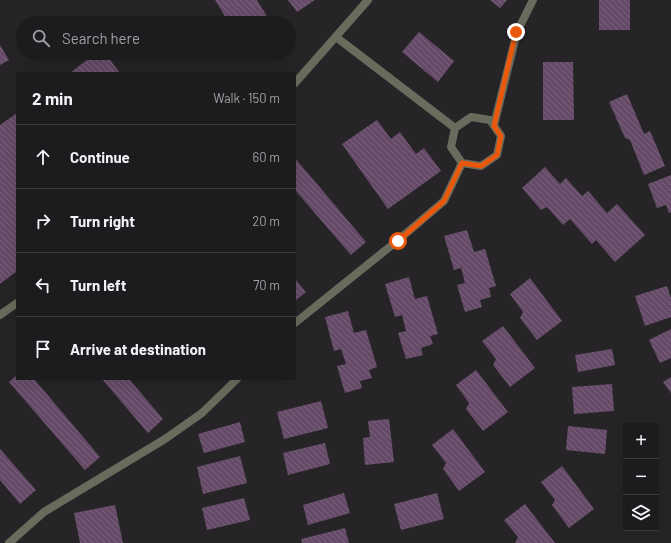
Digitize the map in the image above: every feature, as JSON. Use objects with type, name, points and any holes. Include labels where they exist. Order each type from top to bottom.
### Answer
[{"type":"street","points":[[296,82],[368,0]]},
{"type":"street","points":[[494,126],[516,32],[533,0]]},
{"type":"street","points":[[336,37],[455,128]]},
{"type":"street","points":[[470,117],[490,120],[501,136],[497,155],[481,166],[462,163],[451,147],[455,128],[470,117]]},
{"type":"street","points":[[296,322],[398,241],[444,201],[462,163]]},
{"type":"street","points":[[0,315],[16,304]]},
{"type":"street","points":[[9,543],[44,512],[165,439],[202,413],[236,380]]},
{"type":"building","points":[[215,0],[257,0],[267,16],[225,16]]},
{"type":"building","points":[[288,0],[315,0],[297,12]]},
{"type":"building","points":[[490,0],[507,0],[500,8]]},
{"type":"building","points":[[599,0],[630,0],[630,30],[599,30]]},
{"type":"building","points":[[419,32],[454,61],[438,82],[402,52]]},
{"type":"building","points":[[0,45],[9,60],[0,65]]},
{"type":"building","points":[[87,60],[110,60],[119,72],[71,72]]},
{"type":"building","points":[[543,62],[573,62],[574,120],[543,120]]},
{"type":"building","points":[[627,94],[644,134],[650,131],[665,166],[644,175],[630,140],[625,138],[609,102]]},
{"type":"building","points":[[16,114],[16,272],[0,284],[0,125]]},
{"type":"building","points":[[377,120],[391,139],[400,132],[416,154],[424,148],[441,171],[388,209],[342,144]]},
{"type":"building","points":[[296,159],[366,242],[351,255],[296,191]]},
{"type":"building","points":[[545,167],[560,184],[566,178],[582,196],[588,191],[607,213],[617,204],[645,235],[615,262],[596,240],[592,244],[570,219],[563,225],[547,207],[541,210],[522,188]]},
{"type":"building","points":[[671,175],[671,212],[669,213],[666,205],[657,208],[648,184]]},
{"type":"building","points":[[467,230],[474,252],[485,249],[496,286],[489,288],[491,297],[480,300],[482,307],[465,312],[457,285],[465,283],[461,268],[454,270],[444,236]]},
{"type":"building","points":[[409,277],[415,299],[427,296],[438,334],[430,336],[433,344],[421,348],[423,355],[406,359],[398,333],[406,331],[402,315],[395,317],[385,284]]},
{"type":"building","points":[[530,278],[562,321],[537,340],[520,318],[523,312],[510,294]]},
{"type":"building","points":[[296,280],[306,292],[296,300]]},
{"type":"building","points":[[667,286],[671,298],[671,317],[645,326],[635,296]]},
{"type":"building","points":[[348,311],[354,333],[366,330],[377,367],[369,370],[372,378],[360,381],[362,388],[345,393],[337,366],[346,364],[341,349],[334,351],[325,317]]},
{"type":"building","points":[[503,326],[535,368],[510,387],[493,365],[496,359],[482,341]]},
{"type":"building","points":[[671,329],[671,358],[660,363],[649,340]]},
{"type":"building","points":[[612,349],[615,365],[578,372],[575,355]]},
{"type":"building","points":[[476,370],[508,412],[483,431],[466,409],[469,403],[456,385]]},
{"type":"building","points":[[16,376],[16,380],[35,380],[100,457],[85,470],[9,382]]},
{"type":"building","points":[[671,377],[671,393],[663,382]]},
{"type":"building","points":[[103,380],[130,380],[163,419],[148,433]]},
{"type":"building","points":[[612,384],[614,411],[574,414],[572,387]]},
{"type":"building","points":[[321,401],[328,428],[284,439],[277,412]]},
{"type":"building","points":[[389,419],[394,462],[365,465],[363,438],[370,437],[368,421]]},
{"type":"building","points":[[240,422],[245,442],[204,453],[198,434]]},
{"type":"building","points":[[568,426],[607,430],[605,454],[566,450]]},
{"type":"building","points":[[453,429],[485,472],[459,491],[443,469],[446,463],[432,445]]},
{"type":"building","points":[[325,443],[330,464],[288,475],[283,453]]},
{"type":"building","points":[[0,449],[36,490],[20,504],[0,480]]},
{"type":"building","points":[[240,456],[247,483],[203,494],[197,467]]},
{"type":"building","points":[[562,466],[594,509],[569,528],[552,505],[555,500],[541,482]]},
{"type":"building","points":[[344,493],[350,513],[308,525],[303,505]]},
{"type":"building","points":[[437,493],[444,519],[401,530],[394,504]]},
{"type":"building","points":[[244,498],[250,520],[207,530],[202,508]]},
{"type":"building","points":[[525,504],[555,543],[515,543],[518,537],[504,520]]},
{"type":"building","points":[[115,505],[123,543],[80,543],[74,513]]},
{"type":"building","points":[[345,528],[349,543],[302,543],[301,539]]},
{"type":"route","points":[[398,241],[444,201],[462,163],[481,166],[497,155],[501,136],[494,126],[516,32]]}]
